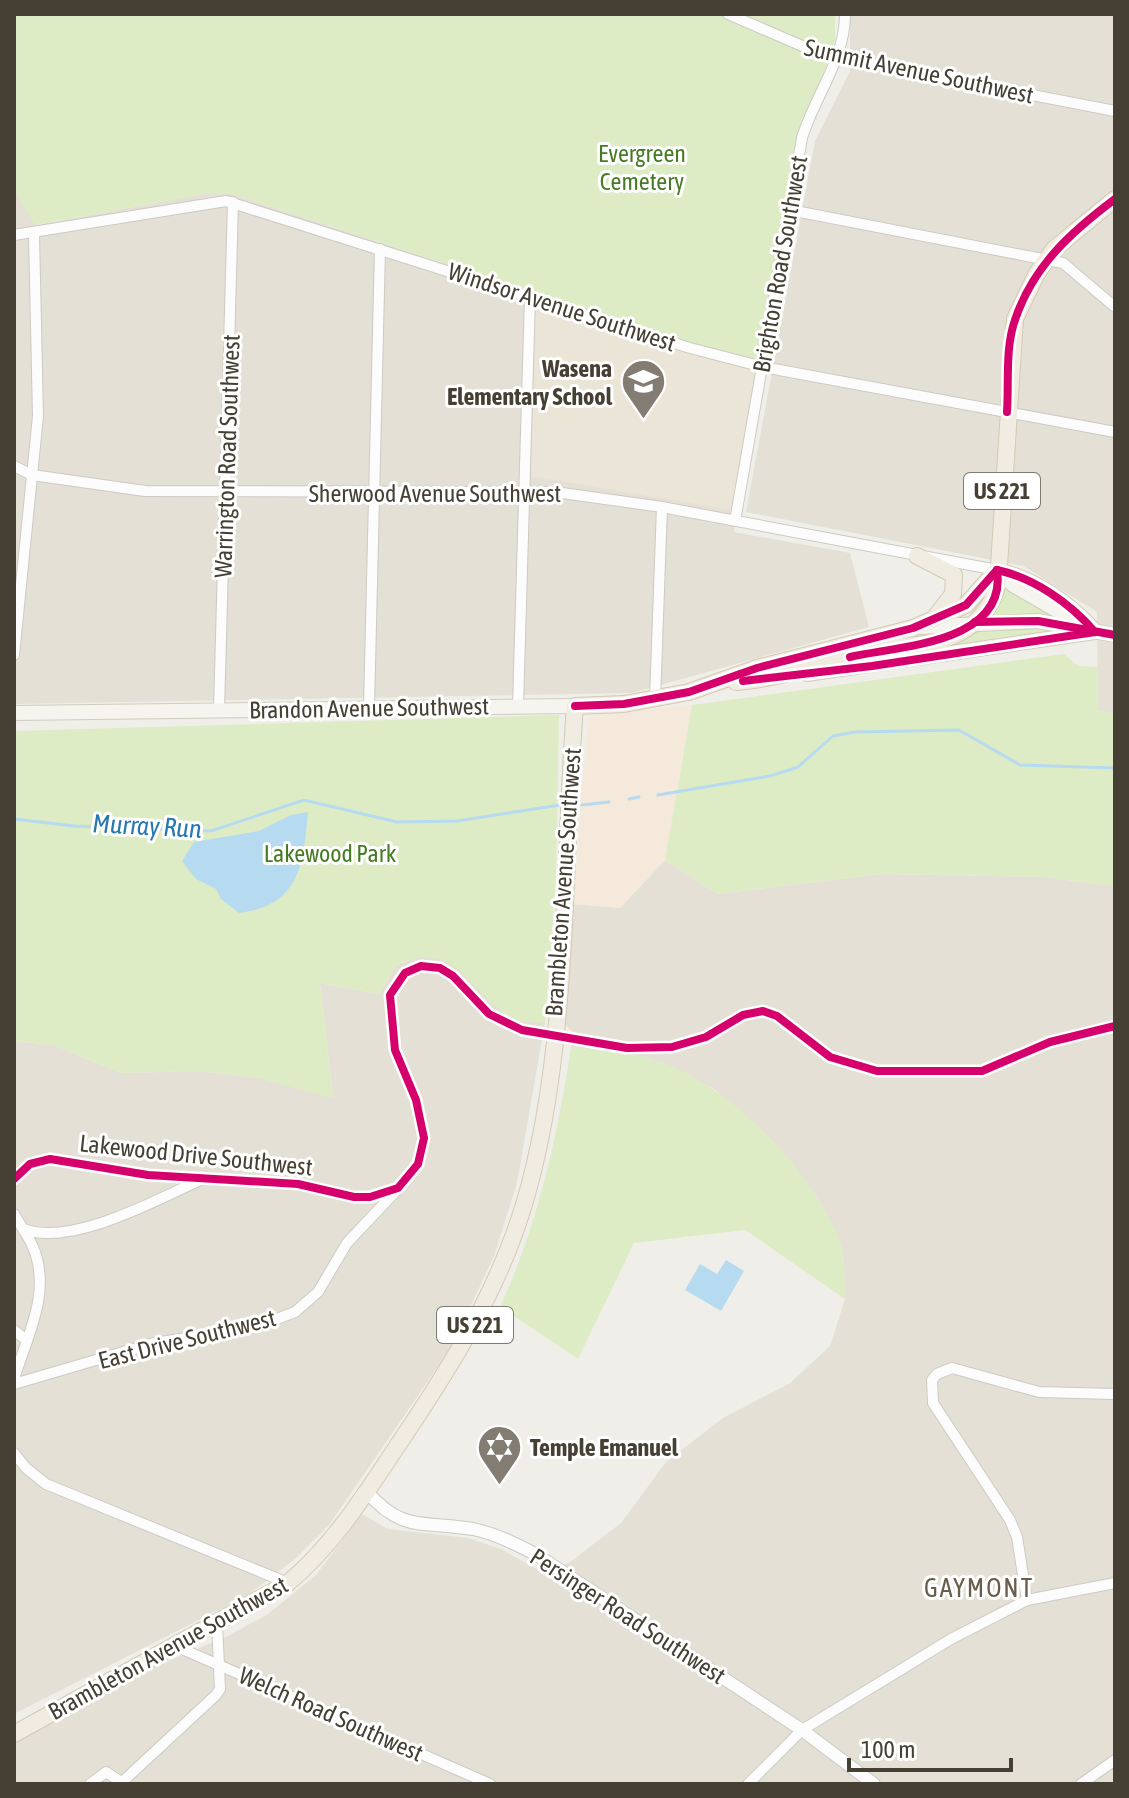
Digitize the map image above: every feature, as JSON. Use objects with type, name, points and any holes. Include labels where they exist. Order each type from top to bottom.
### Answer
[{"type":"main road","name":"US 221","points":[[913,628],[966,605],[997,570],[1015,319],[1046,260],[1065,238],[1115,199]]},
{"type":"main road","points":[[917,556],[954,575],[953,594],[932,622]]},
{"type":"main road","name":"Brandon Avenue Southwest","points":[[761,680],[881,650],[935,642],[975,622],[997,591],[997,570]]},
{"type":"main road","name":"Sherwood Avenue Southwest","points":[[997,570],[1013,585],[1095,632]]},
{"type":"main road","name":"Brandon Avenue Southwest","points":[[723,683],[757,668],[913,628],[975,622],[1038,621],[1115,635]]},
{"type":"main road","name":"Brandon Avenue Southwest","points":[[14,713],[575,706],[655,700],[723,683],[1095,632]]},
{"type":"main road","name":"Brambleton Avenue Southwest","points":[[14,1734],[288,1583],[324,1549],[455,1361],[504,1262],[528,1190],[554,1037],[575,706]]},
{"type":"street","name":"Summit Avenue Southwest","points":[[728,14],[791,44],[838,58],[1115,111]]},
{"type":"street","name":"Brighton Road Southwest","points":[[735,521],[808,116],[838,58],[845,33],[845,14]]},
{"type":"street","name":"Windsor Avenue Southwest","points":[[14,235],[219,200],[233,202],[690,348],[763,367],[1115,432]]},
{"type":"street","name":"Warrington Road Southwest","points":[[219,710],[233,202]]},
{"type":"street","points":[[790,210],[1070,266],[1115,307]]},
{"type":"street","points":[[14,655],[18,565],[38,416],[34,234]]},
{"type":"street","points":[[369,707],[380,249]]},
{"type":"street","points":[[518,706],[530,297]]},
{"type":"street","name":"Sherwood Avenue Southwest","points":[[14,466],[32,475],[133,490],[226,493],[523,490],[662,507],[997,570]]},
{"type":"street","points":[[655,700],[662,507]]},
{"type":"street","points":[[398,1188],[418,1164],[424,1138],[416,1100],[391,1031],[390,995],[405,973],[421,966],[440,968],[453,976],[500,1022],[554,1037],[627,1048],[672,1047],[706,1037],[743,1015],[763,1011],[777,1016],[840,1061],[877,1071],[982,1071],[1050,1042],[1115,1026]]},
{"type":"street","name":"Lakewood Drive Southwest","points":[[14,1179],[30,1164],[50,1159],[148,1175],[298,1184],[354,1197],[370,1197],[398,1188]]},
{"type":"street","name":"Lakewood Drive Southwest","points":[[23,1229],[44,1235],[64,1232],[123,1215],[204,1178]]},
{"type":"street","name":"East Drive Southwest","points":[[14,1382],[154,1343],[253,1328],[295,1312],[318,1292],[347,1243],[398,1188]]},
{"type":"street","points":[[14,1214],[34,1248],[40,1281],[14,1382]]},
{"type":"street","points":[[14,1330],[27,1341]]},
{"type":"street","points":[[1027,1600],[1017,1537],[1010,1520],[933,1403],[930,1387],[937,1374],[952,1368],[1039,1392],[1115,1394]]},
{"type":"street","points":[[14,1453],[26,1468],[46,1484],[288,1583]]},
{"type":"street","name":"Persinger Road Southwest","points":[[366,1491],[382,1510],[401,1521],[491,1534],[537,1555],[802,1730],[874,1784]]},
{"type":"street","points":[[748,1784],[802,1730],[951,1639],[1027,1600],[1115,1583]]},
{"type":"street","points":[[90,1784],[106,1772],[121,1783],[207,1708],[220,1689],[217,1622]]},
{"type":"street","name":"Welch Road Southwest","points":[[173,1645],[490,1784]]},
{"type":"street","points":[[1081,1784],[1115,1760]]},
{"type":"shaded area","points":[[850,14],[1115,14],[1115,714],[1098,711],[1097,612],[1023,566],[746,512],[815,141],[850,71]]},
{"type":"shaded area","points":[[14,189],[36,225],[208,193],[232,194],[542,295],[535,317],[532,476],[725,507],[737,511],[734,532],[850,553],[869,627],[632,693],[14,704]]},
{"type":"shaded area","name":"Wasena Elementary School","points":[[542,295],[763,367],[737,511],[531,476],[535,317]]},
{"type":"shaded area","points":[[692,705],[665,860],[620,908],[573,904],[588,720],[596,715]]},
{"type":"shaded area","points":[[665,860],[718,894],[881,874],[1042,877],[1115,886],[1115,1784],[14,1784],[14,1743],[144,1671],[228,1636],[268,1614],[316,1575],[362,1514],[388,1529],[468,1538],[501,1549],[544,1573],[570,1562],[621,1523],[666,1462],[723,1418],[790,1383],[830,1346],[845,1299],[842,1248],[771,1140],[714,1089],[646,1057],[571,1047],[573,1033],[563,1022],[573,904],[620,908]]},
{"type":"shaded area","points":[[419,957],[436,957],[459,967],[507,1016],[545,1022],[517,1183],[494,1256],[452,1346],[329,1525],[295,1559],[248,1595],[14,1714],[14,1041],[53,1045],[122,1073],[199,1071],[258,1078],[333,1097],[320,983],[379,994],[396,965]]},
{"type":"green space","name":"Evergreen Cemetery","points":[[14,14],[835,14],[835,40],[802,138],[763,367],[232,194],[208,193],[35,225],[14,189]]},
{"type":"green space","points":[[1006,588],[1054,616],[992,616]]},
{"type":"green space","points":[[979,630],[1067,630],[939,649]]},
{"type":"green space","points":[[1064,654],[1078,666],[1098,667],[1098,711],[1115,714],[1115,886],[1042,877],[881,874],[718,894],[665,860],[692,705]]},
{"type":"green space","name":"Lakewood Park","points":[[559,715],[556,880],[545,1022],[522,1021],[503,1012],[459,970],[442,960],[422,958],[396,965],[379,994],[320,983],[333,1098],[258,1078],[199,1071],[122,1073],[53,1045],[14,1041],[14,731]]},
{"type":"green space","points":[[571,1047],[635,1055],[674,1067],[704,1084],[762,1130],[787,1157],[828,1216],[843,1250],[845,1299],[745,1230],[634,1243],[578,1359],[500,1307],[525,1244],[544,1180]]},
{"type":"water","points":[[308,812],[304,849],[295,879],[275,901],[260,908],[239,913],[221,899],[216,889],[196,879],[182,861],[194,842],[259,831],[291,815]]},
{"type":"water","points":[[726,1260],[744,1271],[721,1311],[685,1290],[700,1264],[717,1274]]},
{"type":"waterway","name":"Murray Run","points":[[658,795],[770,776],[798,767],[833,736],[855,732],[959,730],[1020,765],[1115,768]]},
{"type":"waterway","name":"Murray Run","points":[[629,799],[639,797]]},
{"type":"waterway","name":"Murray Run","points":[[14,819],[74,826],[211,831],[304,800],[397,822],[457,821],[560,805]]},
{"type":"waterway","name":"Murray Run","points":[[582,805],[609,802]]},
{"type":"cycle path","points":[[1007,412],[1010,342],[1015,320],[1032,283],[1055,252],[1083,224],[1115,199]]},
{"type":"cycle path","points":[[997,570],[1038,585],[1074,611],[1095,632]]},
{"type":"cycle path","points":[[850,657],[920,644],[968,627],[985,613],[996,595],[997,570]]},
{"type":"cycle path","points":[[575,706],[624,704],[689,692],[757,668],[913,628],[966,605],[997,570]]},
{"type":"cycle path","points":[[975,622],[1038,621],[1115,635]]},
{"type":"cycle path","points":[[743,681],[872,666],[1095,632]]},
{"type":"cycle path","points":[[14,1179],[30,1164],[50,1159],[148,1175],[298,1184],[354,1197],[370,1197],[398,1188],[418,1164],[424,1138],[416,1100],[395,1050],[390,995],[405,973],[421,966],[440,968],[453,976],[489,1014],[522,1030],[627,1048],[672,1047],[706,1037],[743,1015],[763,1011],[777,1016],[830,1057],[877,1071],[982,1071],[1050,1042],[1115,1026]]},
{"type":"place","name":"Wasena Elementary School","points":[[643,421]]},
{"type":"place","name":"Temple Emanuel","points":[[499,1486]]},
{"type":"district","name":"GAYMONT","points":[[979,1588]]}]
